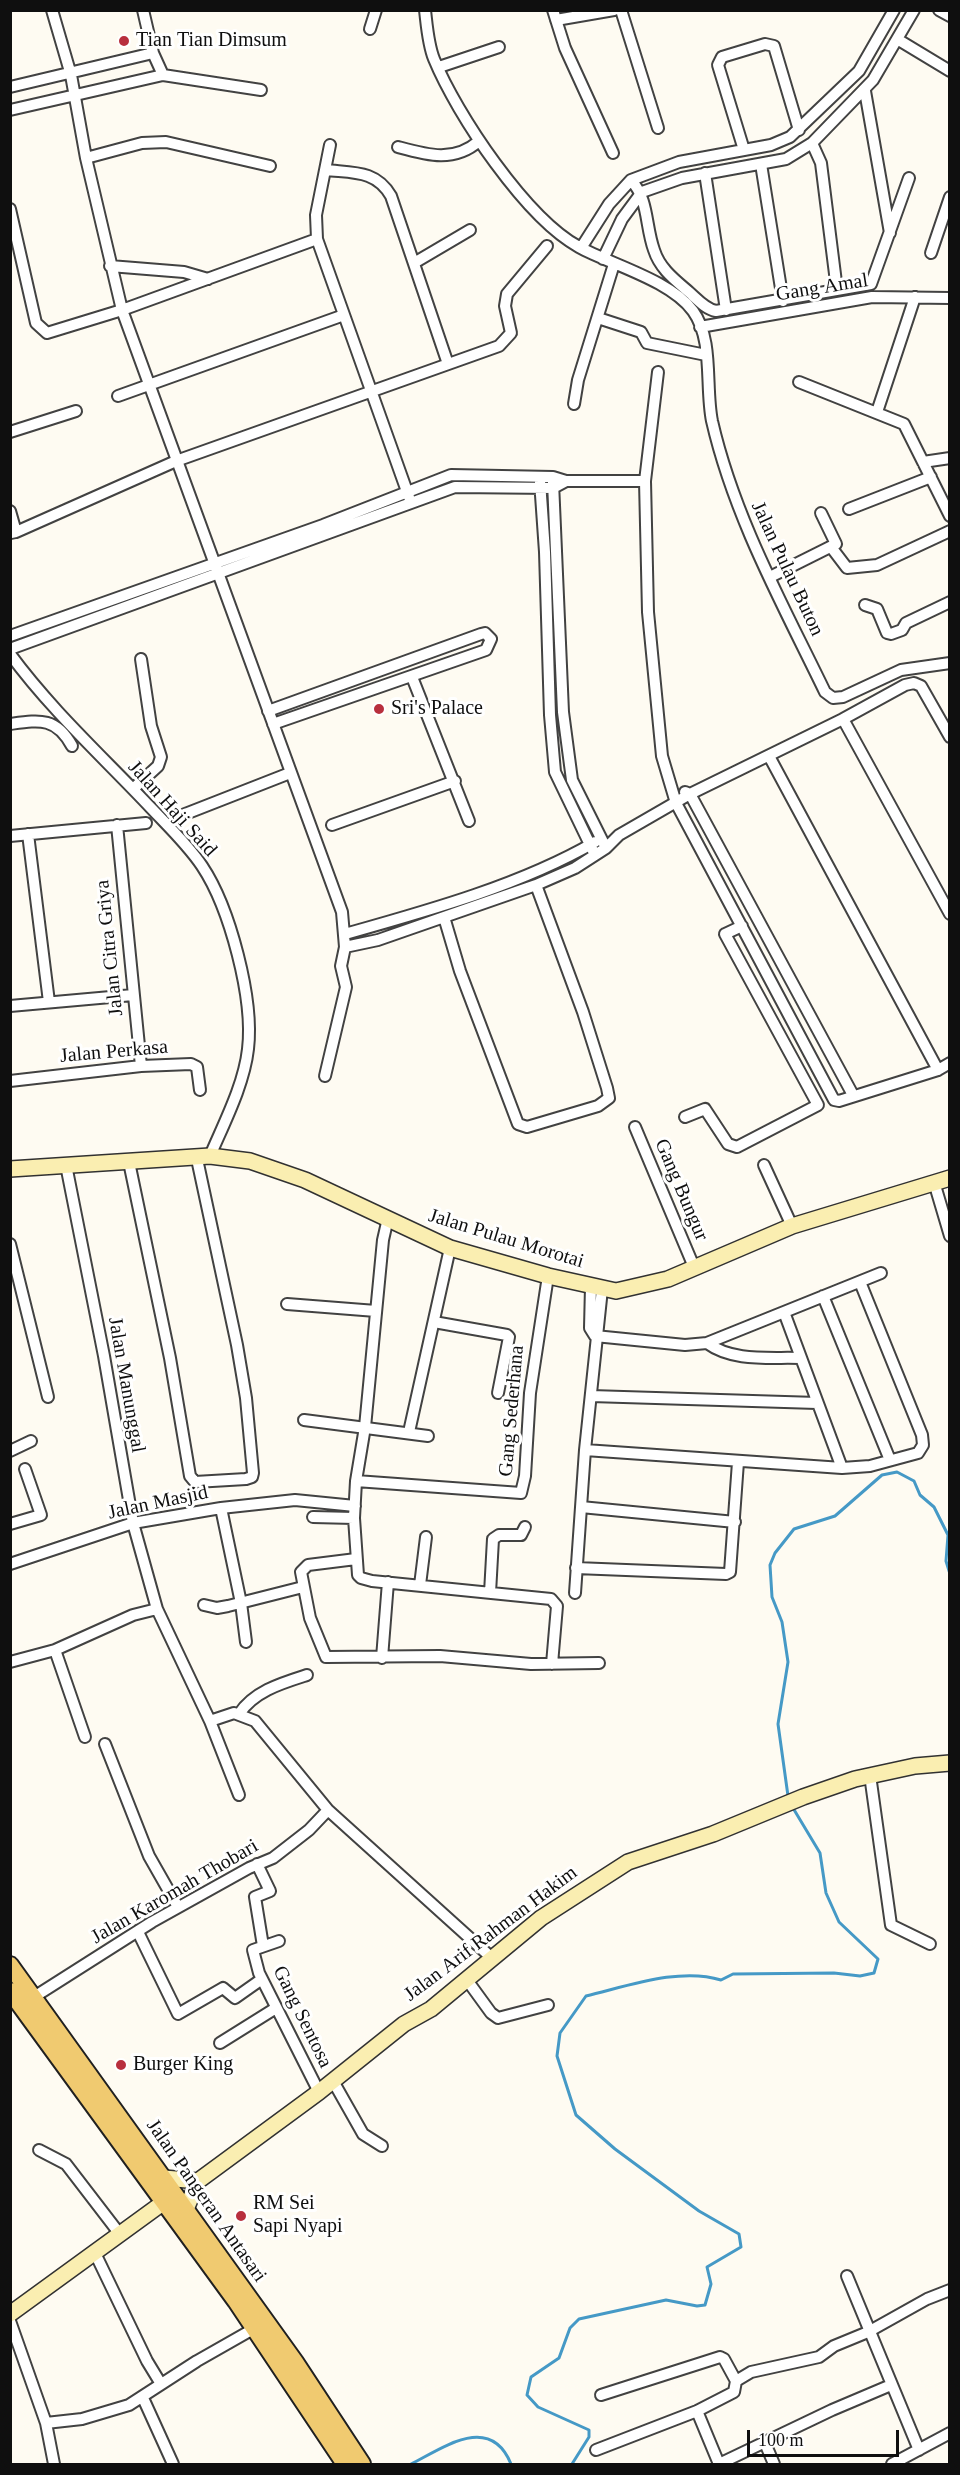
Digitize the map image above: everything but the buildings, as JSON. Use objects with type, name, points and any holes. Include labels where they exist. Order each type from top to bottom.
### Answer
[{"type":"main road","name":"Jalan Pangeran Antasari","points":[[10,1965],[186,2209],[341,2444],[345,2464]]},
{"type":"main road","name":"Jalan Pangeran Antasari","points":[[10,1991],[341,2444],[362,2464]]},
{"type":"street","points":[[52,10],[76,95],[86,158],[122,310],[342,912],[345,946],[341,966],[346,987],[325,1076]]},
{"type":"street","points":[[143,10],[153,53],[163,75]]},
{"type":"street","points":[[370,29],[376,10]]},
{"type":"street","points":[[425,10],[430,47],[439,67],[479,141],[523,198],[551,226],[580,248],[678,296],[692,310],[700,327]]},
{"type":"street","points":[[613,153],[565,48],[555,15],[614,10]]},
{"type":"street","points":[[621,10],[658,128]]},
{"type":"street","points":[[580,248],[609,204],[631,180],[679,162],[771,145],[785,140],[859,71],[894,10]]},
{"type":"street","points":[[603,259],[622,219],[642,192],[667,182],[705,173],[776,162],[793,157],[812,144],[865,91],[914,10]]},
{"type":"street","points":[[939,10],[950,16]]},
{"type":"street","points":[[897,39],[950,71]]},
{"type":"street","points":[[744,150],[718,65],[722,57],[765,44],[774,46],[799,129]]},
{"type":"street","points":[[439,67],[499,47]]},
{"type":"street","points":[[10,87],[71,75],[153,53]]},
{"type":"street","points":[[10,110],[163,75],[261,90]]},
{"type":"street","points":[[865,91],[890,234]]},
{"type":"street","points":[[398,147],[438,157],[460,153],[479,141]]},
{"type":"street","points":[[86,158],[142,143],[166,142],[270,166]]},
{"type":"street","points":[[812,144],[821,163],[837,290]]},
{"type":"street","points":[[330,145],[316,215],[317,239],[412,503]]},
{"type":"street","points":[[771,145],[776,162]]},
{"type":"street","points":[[761,164],[783,301]]},
{"type":"street","points":[[326,170],[372,176],[384,184],[414,263],[448,364]]},
{"type":"street","points":[[705,173],[726,310]]},
{"type":"street","points":[[631,180],[642,192],[654,250],[666,271],[709,309],[726,310],[871,284],[909,178]]},
{"type":"street","points":[[931,253],[950,197]]},
{"type":"street","points":[[10,209],[15,250],[36,322],[41,329],[55,332],[317,239]]},
{"type":"street","points":[[414,263],[470,230]]},
{"type":"street","points":[[10,511],[13,533],[176,461],[499,346],[510,337],[512,326],[505,306],[507,294],[547,246]]},
{"type":"street","points":[[574,404],[615,264]]},
{"type":"street","points":[[110,266],[184,272],[208,279]]},
{"type":"street","name":"Gang Amal","points":[[700,327],[845,300],[872,297],[950,298]]},
{"type":"street","points":[[877,412],[915,297]]},
{"type":"street","points":[[118,396],[344,315]]},
{"type":"street","points":[[598,318],[641,332],[646,343],[706,355]]},
{"type":"street","name":"Jalan Pulau Buton","points":[[700,327],[706,355],[709,401],[721,453],[737,501],[770,577],[825,692],[830,697],[843,697],[900,670],[950,663]]},
{"type":"street","points":[[658,372],[645,481],[648,612],[662,756],[676,803],[834,1100]]},
{"type":"street","points":[[798,382],[900,421],[908,428],[950,516]]},
{"type":"street","points":[[10,432],[76,411]]},
{"type":"street","points":[[923,462],[950,458]]},
{"type":"street","points":[[10,649],[452,475],[540,476],[553,482]]},
{"type":"street","points":[[540,476],[550,715],[555,772],[593,850]]},
{"type":"street","points":[[849,509],[931,477]]},
{"type":"street","points":[[10,636],[455,487],[540,488],[553,482],[566,481],[645,481]]},
{"type":"street","points":[[553,482],[563,712],[572,780],[604,843]]},
{"type":"street","points":[[770,577],[831,547],[837,541],[821,513]]},
{"type":"street","points":[[831,547],[847,568],[877,565],[950,531]]},
{"type":"street","points":[[865,605],[877,609],[887,633],[891,634],[902,630],[906,623],[950,602]]},
{"type":"street","points":[[268,711],[481,634],[485,633],[491,639],[486,650],[273,724]]},
{"type":"street","name":"Jalan Haji Said","points":[[10,654],[61,718],[133,789],[203,867],[217,897],[242,973],[248,1014],[248,1050],[240,1079],[204,1157]]},
{"type":"street","points":[[133,789],[158,766],[161,757],[151,726],[141,659]]},
{"type":"street","points":[[412,677],[469,821]]},
{"type":"street","points":[[345,946],[378,940],[536,885],[574,868],[593,850],[690,794],[843,719],[896,689],[914,683],[926,693],[950,737]]},
{"type":"street","points":[[843,719],[950,914]]},
{"type":"street","points":[[10,724],[38,720],[50,723],[57,727],[72,746]]},
{"type":"street","points":[[769,756],[938,1070]]},
{"type":"street","points":[[175,818],[290,773]]},
{"type":"street","points":[[332,825],[455,781]]},
{"type":"street","points":[[673,789],[690,794],[853,1095]]},
{"type":"street","points":[[10,836],[146,823]]},
{"type":"street","name":"Jalan Citra Griya","points":[[117,825],[141,1066]]},
{"type":"street","points":[[28,834],[49,1002]]},
{"type":"street","points":[[345,934],[391,922],[593,850]]},
{"type":"street","points":[[444,917],[460,970],[518,1124],[527,1127],[598,1106],[609,1098],[607,1088],[583,1012],[536,885]]},
{"type":"street","points":[[742,926],[725,934],[818,1105]]},
{"type":"street","points":[[10,1006],[133,995]]},
{"type":"street","points":[[685,1117],[705,1109],[728,1144],[737,1147],[818,1105],[938,1070],[950,1063]]},
{"type":"street","name":"Jalan Perkasa","points":[[10,1081],[141,1066],[191,1064],[197,1067],[200,1090]]},
{"type":"street","name":"Gang Bungur","points":[[634,1127],[694,1267]]},
{"type":"street","points":[[129,1162],[170,1358],[190,1476],[195,1482],[246,1479],[252,1477],[253,1473],[246,1398],[204,1157]]},
{"type":"street","name":"Jalan Pulau Morotai","points":[[10,1169],[204,1157],[250,1161],[305,1180],[450,1248],[548,1276],[616,1291],[642,1286],[694,1267],[792,1226],[950,1178]]},
{"type":"street","name":"Jalan Manunggal","points":[[66,1165],[104,1356],[133,1523],[157,1609],[210,1721],[239,1795]]},
{"type":"street","points":[[764,1166],[792,1226]]},
{"type":"street","points":[[934,1182],[950,1236]]},
{"type":"street","points":[[387,1218],[365,1427],[356,1480],[354,1518],[356,1570],[361,1578],[555,1602],[557,1606],[552,1664]]},
{"type":"street","points":[[10,1244],[48,1397]]},
{"type":"street","points":[[409,1432],[450,1248]]},
{"type":"street","points":[[595,1336],[685,1345],[707,1343],[881,1273]]},
{"type":"street","name":"Gang Sederhana","points":[[356,1480],[521,1493],[525,1476],[537,1337],[548,1276]]},
{"type":"street","points":[[585,1450],[842,1468],[870,1466],[918,1453],[923,1439],[860,1282]]},
{"type":"street","points":[[575,1593],[595,1336],[599,1328],[596,1288]]},
{"type":"street","points":[[823,1296],[890,1460]]},
{"type":"street","points":[[287,1304],[376,1311]]},
{"type":"street","points":[[784,1312],[842,1468]]},
{"type":"street","points":[[434,1322],[507,1335],[498,1393]]},
{"type":"street","points":[[707,1343],[717,1350],[735,1356],[801,1358]]},
{"type":"street","points":[[591,1396],[817,1403]]},
{"type":"street","points":[[304,1420],[428,1436]]},
{"type":"street","points":[[10,1450],[31,1441]]},
{"type":"street","points":[[576,1568],[726,1574],[732,1570],[738,1462]]},
{"type":"street","points":[[10,1524],[41,1515],[25,1468]]},
{"type":"street","points":[[221,1508],[295,1500],[355,1506]]},
{"type":"street","points":[[581,1507],[735,1522]]},
{"type":"street","name":"Jalan Masjid","points":[[10,1564],[133,1523],[221,1508],[241,1603],[246,1642]]},
{"type":"street","points":[[313,1517],[354,1518]]},
{"type":"street","points":[[490,1593],[493,1539],[499,1535],[521,1535],[525,1527]]},
{"type":"street","points":[[420,1585],[426,1538]]},
{"type":"street","points":[[356,1559],[308,1565],[301,1572],[310,1618],[326,1657],[440,1656],[552,1664],[599,1663]]},
{"type":"street","points":[[382,1658],[388,1582]]},
{"type":"street","points":[[204,1605],[217,1608],[303,1587]]},
{"type":"street","points":[[10,1662],[55,1650],[133,1615],[157,1609]]},
{"type":"street","points":[[55,1650],[85,1737]]},
{"type":"street","points":[[239,1714],[245,1705],[263,1691],[307,1675]]},
{"type":"street","points":[[210,1721],[226,1714],[239,1714],[255,1721],[328,1810],[492,1959]]},
{"type":"street","points":[[105,1744],[149,1856],[178,1907]]},
{"type":"street","name":"Jalan Arif Rahman Hakim","points":[[198,2181],[319,2092],[404,2024],[431,2009],[541,1918],[628,1862],[713,1834],[803,1797],[870,1775],[915,1766],[950,1763]]},
{"type":"street","points":[[870,1775],[891,1925],[930,1944]]},
{"type":"street","name":"Jalan Karomah Thobari","points":[[34,1997],[178,1907],[256,1864],[273,1858],[297,1840],[328,1810]]},
{"type":"street","points":[[256,1864],[270,1891],[255,1897],[262,1946]]},
{"type":"street","points":[[138,1932],[178,2014],[223,1988],[235,1998],[262,1979]]},
{"type":"street","name":"Gang Sentosa","points":[[279,1941],[253,1950],[253,1955],[262,1979],[319,2092]]},
{"type":"street","points":[[467,1980],[498,2018],[548,2005]]},
{"type":"street","points":[[220,2043],[276,2008]]},
{"type":"street","points":[[333,2081],[363,2134],[382,2146]]},
{"type":"street","points":[[39,2150],[66,2164],[119,2233]]},
{"type":"street","points":[[164,2178],[198,2181],[186,2209]]},
{"type":"street","points":[[10,2314],[164,2202]]},
{"type":"street","points":[[94,2251],[147,2361],[161,2384]]},
{"type":"street","points":[[847,2276],[868,2332],[919,2450]]},
{"type":"street","points":[[736,2381],[751,2372],[819,2357],[834,2346],[868,2332],[927,2299],[950,2290]]},
{"type":"street","points":[[10,2321],[46,2423],[54,2464]]},
{"type":"street","points":[[46,2423],[105,2413],[142,2398],[161,2384],[255,2328]]},
{"type":"street","points":[[596,2450],[697,2411],[735,2392],[736,2381],[724,2359],[720,2357],[601,2395]]},
{"type":"street","points":[[697,2411],[719,2464],[832,2410],[891,2385]]},
{"type":"street","points":[[142,2398],[174,2464]]},
{"type":"street","points":[[892,2464],[950,2433]]},
{"type":"street","points":[[765,2443],[774,2464]]},
{"type":"waterway","points":[[788,1796],[778,1724],[788,1662],[782,1622],[772,1597],[770,1565],[775,1553],[794,1529],[835,1516],[882,1475],[897,1472],[914,1481],[920,1495],[934,1507],[948,1535],[946,1561],[950,1574]]},
{"type":"waterway","points":[[572,2464],[589,2437],[589,2430],[538,2407],[527,2395],[531,2377],[559,2358],[570,2328],[579,2319],[666,2300],[697,2306],[705,2305],[711,2284],[707,2267],[741,2247],[739,2234],[699,2211],[615,2149],[576,2115],[557,2056],[560,2033],[586,1996],[654,1979],[689,1976],[721,1980],[733,1974],[834,1973],[860,1976],[874,1973],[878,1959],[839,1922],[826,1893],[820,1853],[793,1808]]},
{"type":"waterway","points":[[411,2464],[451,2444],[479,2437],[491,2440],[502,2449],[511,2464]]},
{"type":"place","name":"Tian Tian Dimsum","points":[[124,41]]},
{"type":"place","name":"Sri's Palace","points":[[379,709]]},
{"type":"place","name":"Burger King","points":[[121,2065]]},
{"type":"place","name":"RM Sei Sapi Nyapi","points":[[241,2216]]}]
